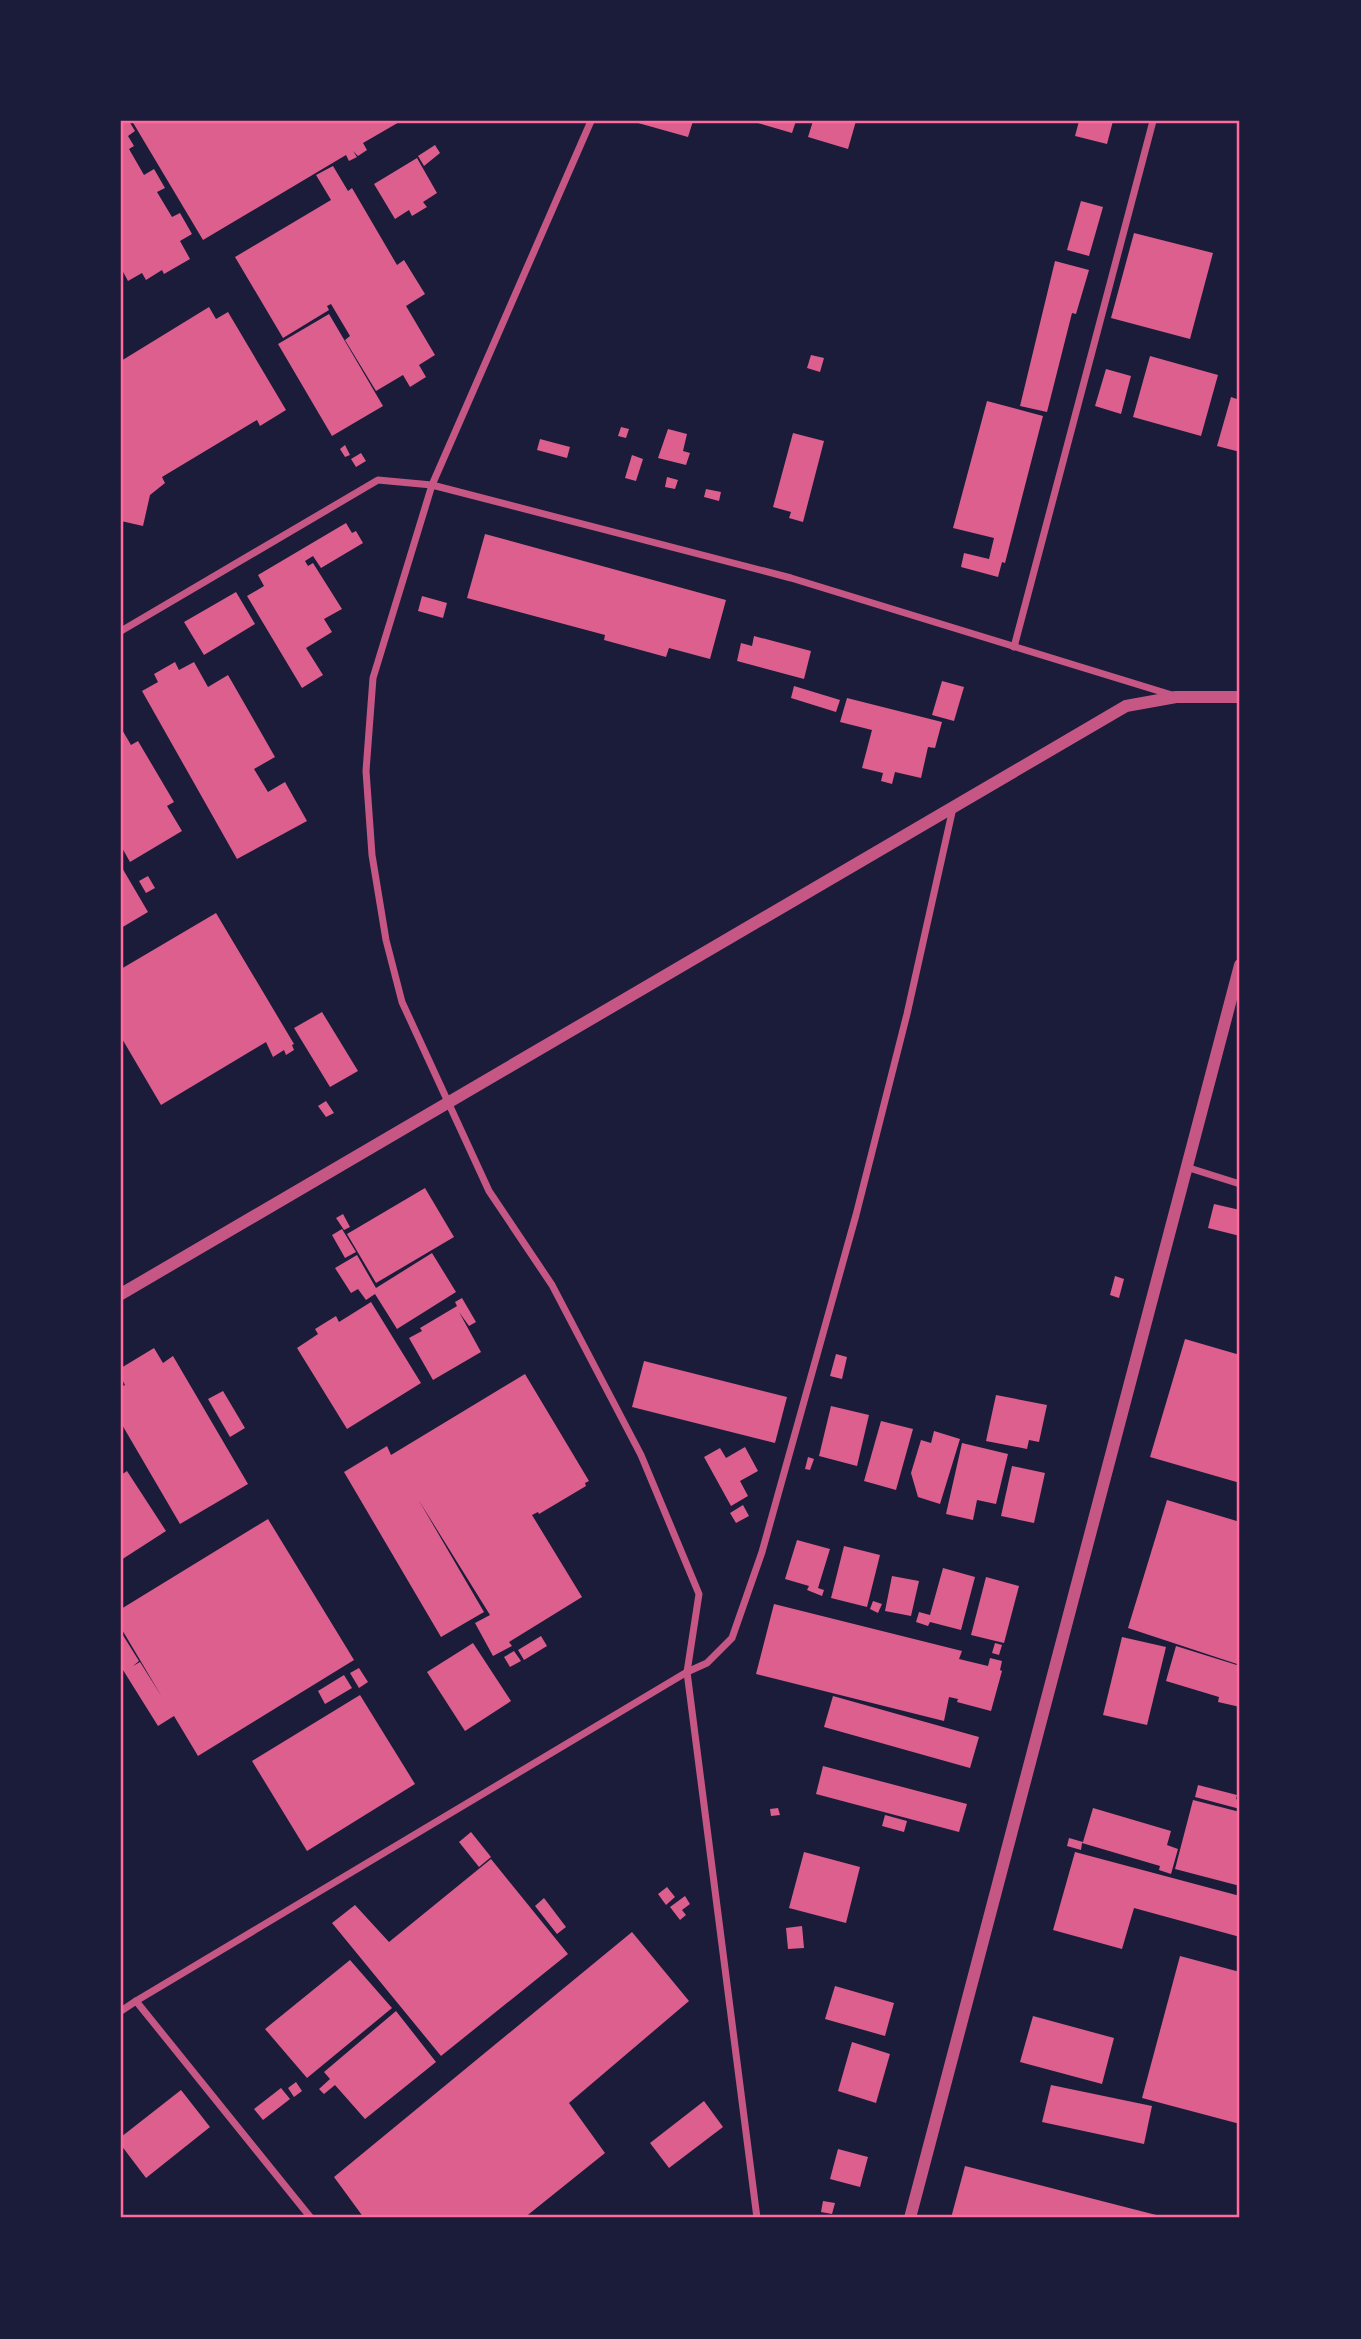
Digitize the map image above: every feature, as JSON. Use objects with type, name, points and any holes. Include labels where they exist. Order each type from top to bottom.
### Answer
[{"type":"street","points":[[591,121],[432,485],[373,678],[366,771],[372,855],[386,940],[402,1002],[489,1191],[552,1285],[641,1455],[699,1594],[687,1672],[757,2218]]},
{"type":"street","points":[[1014,647],[1153,121]]},
{"type":"street","points":[[121,631],[378,480],[432,485],[791,578],[1177,696]]},
{"type":"street","points":[[121,1294],[1126,706],[1177,696],[1240,697]]},
{"type":"street","points":[[121,2011],[687,1672],[707,1663],[732,1638],[762,1552],[863,1188],[907,1014],[953,806]]},
{"type":"street","points":[[910,2218],[1240,965]]},
{"type":"street","points":[[1186,1167],[1240,1184]]},
{"type":"street","points":[[136,2001],[311,2218]]},
{"type":"building","points":[[121,121],[129,121],[135,131],[128,136],[134,146],[129,149],[144,175],[154,169],[165,188],[157,192],[172,217],[180,213],[192,234],[180,241],[190,259],[164,274],[162,270],[146,280],[142,273],[128,281],[121,268]]},
{"type":"building","points":[[132,121],[401,121],[363,143],[367,150],[358,156],[353,151],[357,157],[349,161],[346,155],[203,240]]},
{"type":"building","points":[[631,121],[693,121],[688,137]]},
{"type":"building","points":[[751,121],[796,121],[792,133]]},
{"type":"building","points":[[813,121],[856,121],[848,149],[808,137]]},
{"type":"building","points":[[1079,121],[1113,121],[1107,144],[1075,136]]},
{"type":"building","points":[[435,145],[440,153],[424,166],[418,156]]},
{"type":"building","points":[[417,158],[437,193],[423,202],[427,207],[412,216],[409,210],[395,219],[374,184]]},
{"type":"building","points":[[333,166],[348,191],[352,188],[397,265],[404,260],[425,294],[406,306],[435,355],[419,365],[426,377],[410,387],[403,375],[376,391],[345,340],[350,336],[331,304],[327,306],[329,310],[283,338],[235,257],[331,200],[316,175]]},
{"type":"building","points":[[1081,201],[1103,207],[1089,256],[1067,250]]},
{"type":"building","points":[[1134,233],[1213,253],[1190,339],[1111,318]]},
{"type":"building","points":[[1055,261],[1089,270],[1076,314],[1072,313],[1047,412],[1020,406]]},
{"type":"building","points":[[209,307],[216,319],[228,312],[286,410],[260,426],[257,420],[162,477],[165,483],[150,495],[143,526],[121,521],[121,361]]},
{"type":"building","points":[[329,314],[383,406],[332,436],[278,344]]},
{"type":"building","points":[[811,355],[824,358],[820,372],[807,368]]},
{"type":"building","points":[[1150,356],[1218,375],[1201,436],[1133,417]]},
{"type":"building","points":[[1106,369],[1131,376],[1121,414],[1095,406]]},
{"type":"building","points":[[1231,397],[1240,400],[1240,452],[1217,446]]},
{"type":"building","points":[[987,401],[1043,416],[1005,563],[1002,562],[998,577],[961,567],[964,553],[989,559],[994,538],[953,528]]},
{"type":"building","points":[[621,427],[629,429],[626,438],[618,436]]},
{"type":"building","points":[[668,429],[687,434],[683,451],[690,453],[686,465],[658,458]]},
{"type":"building","points":[[793,433],[824,441],[803,522],[789,518],[791,512],[773,507]]},
{"type":"building","points":[[540,439],[570,447],[567,458],[537,450]]},
{"type":"building","points":[[345,445],[350,455],[345,457],[340,449]]},
{"type":"building","points":[[361,453],[366,461],[356,467],[351,459]]},
{"type":"building","points":[[632,455],[643,459],[636,481],[625,478]]},
{"type":"building","points":[[667,477],[678,480],[675,489],[665,487]]},
{"type":"building","points":[[706,489],[721,492],[719,501],[704,497]]},
{"type":"building","points":[[346,523],[352,533],[356,531],[363,543],[321,568],[313,556],[305,561],[308,566],[313,563],[342,609],[324,619],[332,632],[306,648],[323,675],[302,688],[247,596],[264,586],[258,575]]},
{"type":"building","points":[[485,534],[726,600],[710,659],[669,648],[666,657],[604,640],[605,635],[467,598]]},
{"type":"building","points":[[236,592],[255,624],[204,655],[184,622]]},
{"type":"building","points":[[422,596],[447,603],[443,618],[418,611]]},
{"type":"building","points":[[754,636],[811,651],[804,679],[737,661],[741,643],[752,646]]},
{"type":"building","points":[[175,662],[179,670],[194,662],[208,687],[228,675],[275,757],[254,769],[268,792],[285,782],[307,821],[237,859],[142,691],[158,682],[154,674]]},
{"type":"building","points":[[942,681],[964,687],[954,721],[932,715]]},
{"type":"building","points":[[794,686],[840,700],[836,712],[791,698]]},
{"type":"building","points":[[847,698],[942,722],[935,748],[928,747],[921,778],[895,772],[892,784],[881,781],[883,773],[862,768],[872,730],[840,722]]},
{"type":"building","points":[[121,728],[131,745],[138,741],[174,802],[167,806],[182,831],[130,862],[121,846]]},
{"type":"building","points":[[121,866],[148,912],[121,928]]},
{"type":"building","points":[[148,876],[155,888],[146,893],[139,881]]},
{"type":"building","points":[[216,913],[294,1044],[294,1050],[286,1055],[284,1050],[273,1057],[266,1042],[161,1105],[121,1037],[121,969]]},
{"type":"building","points":[[322,1012],[358,1071],[330,1087],[294,1028]]},
{"type":"building","points":[[326,1101],[334,1113],[326,1117],[318,1106]]},
{"type":"building","points":[[425,1188],[454,1237],[376,1283],[347,1234]]},
{"type":"building","points":[[1214,1204],[1240,1210],[1240,1236],[1208,1228]]},
{"type":"building","points":[[343,1214],[350,1227],[344,1230],[336,1218]]},
{"type":"building","points":[[342,1229],[356,1252],[345,1258],[332,1235]]},
{"type":"building","points":[[432,1253],[456,1292],[397,1329],[375,1294],[366,1300],[358,1289],[351,1293],[335,1268],[357,1255],[376,1288]]},
{"type":"building","points":[[1115,1276],[1124,1279],[1119,1298],[1110,1295]]},
{"type":"building","points":[[462,1298],[476,1322],[469,1326],[459,1312],[481,1352],[433,1380],[409,1338],[422,1331],[420,1328],[457,1306],[455,1302]]},
{"type":"building","points":[[371,1302],[421,1383],[347,1429],[297,1348],[318,1334],[315,1329],[336,1316],[339,1322]]},
{"type":"building","points":[[1185,1339],[1240,1355],[1240,1483],[1150,1457]]},
{"type":"building","points":[[154,1348],[163,1363],[173,1356],[248,1484],[180,1524],[121,1423],[121,1387],[125,1385],[121,1368]]},
{"type":"building","points":[[836,1354],[847,1357],[842,1379],[830,1376]]},
{"type":"building","points":[[644,1361],[787,1397],[775,1443],[632,1407]]},
{"type":"building","points":[[525,1374],[589,1481],[585,1483],[586,1486],[539,1514],[538,1512],[532,1515],[582,1597],[509,1642],[512,1646],[493,1656],[475,1623],[490,1615],[418,1499],[484,1612],[441,1637],[344,1472],[387,1446],[391,1455]]},
{"type":"building","points":[[223,1391],[245,1428],[230,1437],[208,1399]]},
{"type":"building","points":[[996,1395],[1047,1405],[1039,1442],[1029,1440],[1027,1449],[986,1441]]},
{"type":"building","points":[[831,1406],[869,1415],[857,1466],[819,1456]]},
{"type":"building","points":[[881,1421],[913,1429],[896,1490],[864,1481]]},
{"type":"building","points":[[934,1431],[960,1439],[940,1504],[918,1497],[911,1473],[921,1440],[931,1443]]},
{"type":"building","points":[[962,1443],[1008,1454],[996,1504],[977,1500],[973,1520],[946,1514]]},
{"type":"building","points":[[745,1447],[758,1471],[740,1481],[748,1496],[731,1506],[704,1457],[720,1448],[726,1458]]},
{"type":"building","points":[[808,1457],[814,1459],[810,1470],[805,1469]]},
{"type":"building","points":[[1012,1466],[1045,1473],[1034,1523],[1001,1516]]},
{"type":"building","points":[[127,1471],[166,1531],[121,1560],[121,1475]]},
{"type":"building","points":[[1167,1500],[1240,1522],[1240,1665],[1128,1628]]},
{"type":"building","points":[[743,1505],[749,1516],[736,1523],[730,1513]]},
{"type":"building","points":[[268,1519],[354,1660],[198,1756],[174,1716],[158,1726],[123,1670],[121,1672],[121,1632],[139,1661],[133,1666],[140,1662],[162,1697],[121,1628],[121,1609]]},
{"type":"building","points":[[797,1540],[830,1549],[818,1588],[824,1590],[822,1596],[807,1590],[809,1586],[785,1579]]},
{"type":"building","points":[[844,1546],[880,1555],[867,1607],[831,1598]]},
{"type":"building","points":[[943,1568],[975,1577],[961,1630],[930,1622],[928,1626],[916,1622],[919,1612],[930,1615]]},
{"type":"building","points":[[892,1576],[919,1581],[911,1616],[885,1611]]},
{"type":"building","points":[[986,1577],[1019,1586],[1004,1643],[971,1635]]},
{"type":"building","points":[[873,1601],[882,1604],[878,1613],[870,1609]]},
{"type":"building","points":[[774,1604],[962,1651],[959,1659],[988,1666],[990,1658],[1002,1661],[1002,1671],[991,1711],[957,1702],[958,1699],[949,1697],[944,1721],[756,1674]]},
{"type":"building","points":[[541,1636],[547,1646],[524,1660],[518,1650]]},
{"type":"building","points":[[1122,1637],[1166,1647],[1147,1725],[1103,1715]]},
{"type":"building","points":[[473,1643],[511,1701],[465,1731],[427,1672]]},
{"type":"building","points":[[995,1643],[1002,1645],[999,1655],[992,1653]]},
{"type":"building","points":[[1176,1646],[1240,1666],[1240,1707],[1218,1702],[1219,1697],[1166,1681]]},
{"type":"building","points":[[514,1651],[521,1661],[510,1667],[504,1657]]},
{"type":"building","points":[[359,1668],[368,1682],[359,1688],[350,1673]]},
{"type":"building","points":[[344,1675],[352,1688],[325,1704],[318,1691]]},
{"type":"building","points":[[360,1695],[415,1784],[307,1851],[252,1761]]},
{"type":"building","points":[[833,1696],[979,1737],[970,1768],[824,1727]]},
{"type":"building","points":[[823,1766],[967,1804],[959,1832],[816,1794]]},
{"type":"building","points":[[1198,1785],[1237,1795],[1240,1809],[1195,1797]]},
{"type":"building","points":[[1193,1800],[1240,1812],[1240,1886],[1175,1869]]},
{"type":"building","points":[[778,1808],[780,1815],[771,1816],[770,1809]]},
{"type":"building","points":[[1093,1808],[1171,1831],[1167,1845],[1178,1849],[1171,1874],[1159,1870],[1160,1866],[1082,1843],[1081,1850],[1067,1846],[1069,1838],[1083,1842]]},
{"type":"building","points":[[885,1815],[907,1821],[904,1832],[882,1826]]},
{"type":"building","points":[[471,1832],[491,1857],[479,1867],[459,1842]]},
{"type":"building","points":[[804,1852],[860,1867],[846,1923],[789,1908]]},
{"type":"building","points":[[1075,1852],[1240,1896],[1240,1937],[1134,1908],[1122,1949],[1053,1930]]},
{"type":"building","points":[[491,1859],[568,1954],[441,2056],[332,1923],[355,1905],[389,1942]]},
{"type":"building","points":[[667,1887],[675,1897],[666,1905],[658,1894]]},
{"type":"building","points":[[685,1896],[690,1904],[682,1910],[686,1915],[680,1920],[670,1907]]},
{"type":"building","points":[[544,1898],[566,1927],[557,1934],[535,1906]]},
{"type":"building","points":[[802,1926],[804,1948],[788,1949],[786,1928]]},
{"type":"building","points":[[632,1932],[689,2001],[569,2103],[605,2153],[524,2218],[364,2218],[334,2177]]},
{"type":"building","points":[[1180,1956],[1240,1972],[1240,2124],[1142,2098]]},
{"type":"building","points":[[350,1960],[392,2008],[307,2078],[265,2029]]},
{"type":"building","points":[[835,1986],[894,2003],[885,2036],[825,2019]]},
{"type":"building","points":[[396,2011],[436,2062],[365,2119],[335,2085],[324,2094],[319,2089],[330,2079],[324,2072]]},
{"type":"building","points":[[1033,2016],[1114,2038],[1102,2084],[1020,2062]]},
{"type":"building","points":[[852,2042],[890,2054],[876,2103],[838,2091]]},
{"type":"building","points":[[296,2082],[302,2091],[294,2097],[288,2088]]},
{"type":"building","points":[[1051,2085],[1152,2106],[1144,2144],[1042,2122]]},
{"type":"building","points":[[281,2088],[290,2099],[263,2120],[254,2109]]},
{"type":"building","points":[[181,2090],[210,2127],[146,2178],[121,2145],[121,2137]]},
{"type":"building","points":[[704,2101],[723,2127],[669,2168],[650,2143]]},
{"type":"building","points":[[838,2149],[868,2157],[860,2187],[830,2179]]},
{"type":"building","points":[[965,2166],[1164,2217],[1164,2218],[951,2218]]},
{"type":"building","points":[[823,2201],[835,2203],[832,2214],[821,2212]]}]
